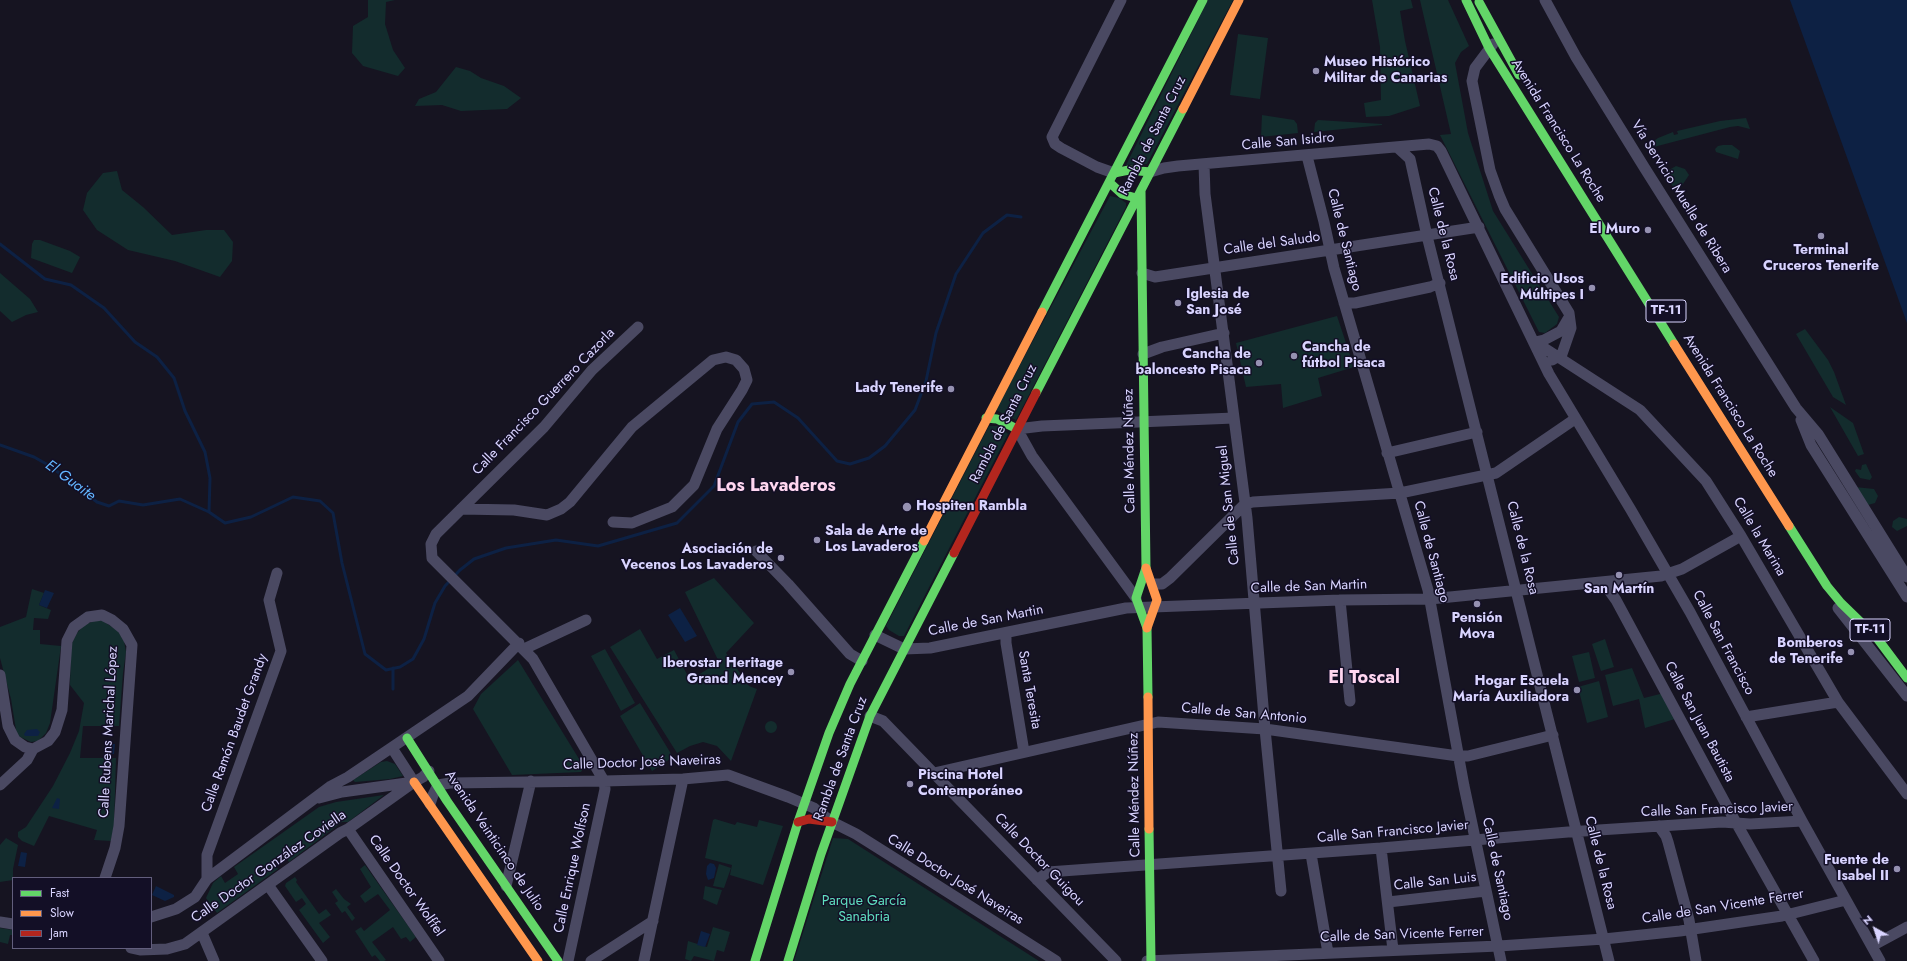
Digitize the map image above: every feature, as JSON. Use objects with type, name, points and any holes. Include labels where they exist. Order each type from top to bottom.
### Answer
[{"type":"main road","name":"Rambla de Santa Cruz","points":[[755,961],[798,822],[836,716],[875,635],[986,418],[1203,0]]},
{"type":"main road","name":"Rambla de Santa Cruz","points":[[788,961],[832,822],[870,716],[1239,0]]},
{"type":"main road","name":"Avenida Francisco La Roche","points":[[1466,0],[1489,48],[1734,441],[1831,581]]},
{"type":"main road","name":"Avenida Francisco La Roche","points":[[1479,0],[1498,40],[1525,83]]},
{"type":"main road","points":[[1136,198],[1122,194],[1112,177],[1126,170],[1150,172]]},
{"type":"main road","name":"Calle Méndez Núñez","points":[[1141,189],[1146,568],[1137,603],[1147,628],[1151,961]]},
{"type":"main road","points":[[986,418],[997,419],[1017,429]]},
{"type":"main road","name":"Calle Méndez Núñez","points":[[1146,568],[1153,584],[1157,600],[1147,628]]},
{"type":"main road","name":"TF-11","points":[[1831,581],[1845,592]]},
{"type":"main road","name":"TF-11","points":[[1831,581],[1841,603],[1877,638],[1907,678]]},
{"type":"main road","name":"Avenida Veinticinco de Julio","points":[[407,738],[558,961]]},
{"type":"main road","points":[[414,782],[538,961]]},
{"type":"main road","points":[[798,822],[809,819],[832,822]]},
{"type":"street","points":[[1112,177],[1055,144],[1052,137],[1121,0]]},
{"type":"street","name":"Vía Servicio Muelle de Ribera","points":[[1545,0],[1580,63],[1796,408],[1818,434],[1907,577]]},
{"type":"street","points":[[1498,40],[1489,48],[1475,68],[1472,81],[1493,179],[1505,209],[1570,316],[1571,328],[1562,354],[1545,365]]},
{"type":"street","name":"Calle San Isidro","points":[[1150,172],[1164,168],[1429,144]]},
{"type":"street","name":"Calle San Francisco","points":[[1429,144],[1437,146],[1441,151],[1545,365],[1575,419],[1631,510],[1668,575],[1880,961]]},
{"type":"street","name":"Calle de la Rosa","points":[[1398,148],[1410,159],[1427,236],[1609,961]]},
{"type":"street","name":"Calle de Santiago","points":[[1307,156],[1324,222],[1329,250],[1430,599],[1458,756],[1501,961]]},
{"type":"street","name":"Calle de San Miguel","points":[[1204,164],[1205,194],[1245,504],[1281,891]]},
{"type":"street","name":"Calle del Saludo","points":[[1142,273],[1155,277],[1478,227]]},
{"type":"street","points":[[1344,303],[1370,300],[1430,287],[1440,283]]},
{"type":"street","points":[[1535,342],[1544,340],[1561,331],[1570,316]]},
{"type":"street","name":"Calle Francisco Guerrero Cazorla","points":[[604,781],[533,659],[481,605],[432,558],[431,544],[436,534],[544,427],[592,370],[638,326]]},
{"type":"street","points":[[1143,354],[1162,347],[1224,333]]},
{"type":"street","name":"Calle la Marina","points":[[1535,342],[1646,416],[1706,481],[1741,536],[1838,702],[1907,794]]},
{"type":"street","points":[[461,509],[514,510],[547,515],[561,509],[570,502],[632,427],[713,360],[726,357],[736,360],[744,369],[747,380],[717,430],[694,485],[672,507],[632,523],[613,522]]},
{"type":"street","name":"Vía Servicio Muelle de Ribera","points":[[1796,408],[1811,445],[1907,597]]},
{"type":"street","points":[[1137,603],[1032,456],[1017,429],[1042,426],[1234,418]]},
{"type":"street","points":[[1153,584],[1162,584],[1170,578],[1245,504],[1253,502],[1400,493],[1488,475],[1501,470],[1575,419]]},
{"type":"street","points":[[1387,453],[1477,432]]},
{"type":"street","name":"Calle de San Martin","points":[[875,635],[904,649],[930,648],[1126,608],[1137,603],[1156,606],[1340,600],[1430,599],[1668,575],[1741,536]]},
{"type":"street","points":[[756,551],[788,584],[850,654],[862,661]]},
{"type":"street","name":"Calle Ramón Baudet Grandy","points":[[207,879],[207,855],[280,651],[269,600],[277,573]]},
{"type":"street","name":"Avenida Francisco La Roche","points":[[1831,581],[1844,617],[1907,696]]},
{"type":"street","name":"Calle San Juan Bautista","points":[[1603,582],[1616,600],[1814,961]]},
{"type":"street","points":[[1340,600],[1350,701]]},
{"type":"street","name":"Calle Rubens Marichal López","points":[[33,749],[48,741],[55,732],[62,710],[67,641],[74,627],[88,617],[102,615],[112,620],[124,629],[132,645],[119,826],[115,848],[105,877]]},
{"type":"street","points":[[152,917],[176,909],[195,897],[207,879],[315,800],[331,786],[348,777],[468,696],[521,646],[586,620]]},
{"type":"street","name":"Santa Teresita","points":[[1006,633],[1006,643],[1024,752]]},
{"type":"street","points":[[0,675],[8,726],[15,740],[25,747],[33,749],[27,760],[0,785]]},
{"type":"street","points":[[1746,717],[1838,702]]},
{"type":"street","name":"Calle Doctor Guigou","points":[[870,716],[883,721],[1116,961]]},
{"type":"street","name":"Calle de San Antonio","points":[[934,773],[1148,724],[1167,722],[1265,729],[1458,756],[1468,756],[1553,735]]},
{"type":"street","points":[[392,748],[414,782]]},
{"type":"street","points":[[315,800],[353,791],[414,782],[423,777],[429,770]]},
{"type":"street","name":"Calle Doctor José Naveiras","points":[[438,785],[450,783],[531,781],[683,779],[728,775],[805,803],[824,814],[832,822],[889,854],[1056,961]]},
{"type":"street","points":[[348,777],[348,786],[353,791]]},
{"type":"street","points":[[644,961],[683,779]]},
{"type":"street","points":[[506,886],[531,781]]},
{"type":"street","name":"Calle Enrique Wolfson","points":[[568,961],[605,788],[604,781]]},
{"type":"street","name":"Calle Doctor González Coviella","points":[[136,949],[167,949],[185,944],[414,782]]},
{"type":"street","points":[[430,804],[438,785]]},
{"type":"street","name":"Calle San Francisco Javier","points":[[1037,880],[1048,872],[1278,855],[1311,854],[1659,826],[1802,821]]},
{"type":"street","points":[[1659,826],[1666,836],[1691,930],[1696,961]]},
{"type":"street","name":"Calle Doctor Wolffel","points":[[348,829],[439,961]]},
{"type":"street","points":[[1381,848],[1393,950]]},
{"type":"street","points":[[1311,854],[1328,953]]},
{"type":"street","points":[[268,885],[322,961]]},
{"type":"street","name":"Calle San Luis","points":[[1388,902],[1486,891]]},
{"type":"street","name":"Calle de San Vicente Ferrer","points":[[1148,961],[1499,946],[1604,939],[1691,930],[1788,915],[1846,900]]},
{"type":"street","points":[[0,922],[12,924]]},
{"type":"street","points":[[591,961],[653,922]]},
{"type":"street","points":[[1872,946],[1907,927]]},
{"type":"street","points":[[202,933],[214,961]]},
{"type":"green space","points":[[368,0],[395,0],[386,2],[385,24],[393,50],[405,68],[398,76],[363,66],[352,53],[353,26],[368,17]]},
{"type":"green space","points":[[1208,0],[1233,0],[1147,164],[1126,165]]},
{"type":"green space","points":[[1372,0],[1411,0],[1413,8],[1400,11],[1405,41],[1420,106],[1389,116],[1366,117],[1364,103],[1381,100],[1380,47]]},
{"type":"green space","points":[[1420,0],[1448,0],[1469,46],[1461,52],[1455,63],[1468,133],[1493,211],[1559,317],[1557,324],[1545,333],[1539,332],[1440,135],[1451,134]]},
{"type":"green space","points":[[1238,34],[1268,38],[1260,99],[1230,95]]},
{"type":"green space","points":[[456,67],[470,71],[481,78],[504,86],[521,98],[507,109],[461,111],[442,105],[415,106],[419,99],[436,92]]},
{"type":"green space","points":[[1262,115],[1294,120],[1297,124],[1298,133],[1261,137]]},
{"type":"green space","points":[[1746,118],[1750,129],[1738,126],[1730,127],[1650,148],[1654,141],[1658,138],[1673,132],[1674,135],[1678,134],[1677,131],[1720,121]]},
{"type":"green space","points":[[1318,120],[1382,125],[1314,132],[1315,123]]},
{"type":"green space","points":[[1732,145],[1740,151],[1738,159],[1716,152],[1715,149],[1718,146]]},
{"type":"green space","points":[[1676,166],[1685,169],[1689,175],[1677,193],[1666,176],[1669,170]]},
{"type":"green space","points":[[117,171],[122,190],[143,207],[172,235],[206,230],[224,230],[233,242],[232,261],[220,277],[175,261],[128,250],[97,230],[83,210],[87,193],[103,173]]},
{"type":"green space","points":[[1110,196],[1119,198],[1126,203],[1126,207],[1016,420],[996,410]]},
{"type":"green space","points":[[34,240],[40,240],[70,251],[80,257],[72,273],[31,258],[32,244]]},
{"type":"green space","points":[[0,273],[30,299],[38,312],[26,315],[12,322],[0,311]]},
{"type":"green space","points":[[1337,316],[1354,367],[1318,378],[1322,396],[1283,408],[1281,384],[1246,387],[1236,343]]},
{"type":"green space","points":[[1805,329],[1828,360],[1846,405],[1833,397],[1796,334]]},
{"type":"green space","points":[[1830,407],[1853,423],[1864,454],[1858,456]]},
{"type":"green space","points":[[989,426],[999,426],[1008,434],[904,636],[899,636],[889,630],[886,626]]},
{"type":"green space","points":[[1866,464],[1872,477],[1870,480],[1860,478],[1855,471],[1856,469],[1861,470],[1862,465]]},
{"type":"green space","points":[[1855,487],[1874,489],[1878,496],[1875,503],[1868,505]]},
{"type":"green space","points":[[1899,517],[1907,519],[1907,526],[1897,531],[1892,527],[1893,521]]},
{"type":"green space","points":[[714,578],[754,623],[726,653],[749,686],[757,689],[731,761],[717,746],[703,742],[690,746],[677,753],[610,647],[640,629],[657,659],[674,650],[690,680],[719,662],[685,592]]},
{"type":"green space","points":[[32,589],[44,593],[39,605],[51,610],[48,619],[34,618],[33,630],[40,630],[40,644],[61,646],[50,723],[46,733],[38,741],[31,742],[18,736],[16,730],[11,699],[0,658],[0,627],[26,617]]},
{"type":"green space","points":[[94,621],[103,621],[118,631],[124,641],[126,652],[119,726],[83,726],[80,758],[116,758],[114,826],[111,841],[94,840],[97,830],[49,816],[34,846],[22,841],[18,837],[18,832],[26,827],[53,786],[70,753],[79,731],[84,703],[70,685],[71,645],[77,633],[84,625]]},
{"type":"green space","points":[[1605,639],[1614,667],[1601,671],[1592,644]]},
{"type":"green space","points":[[605,649],[635,703],[621,711],[591,656]]},
{"type":"green space","points":[[1589,652],[1595,678],[1579,682],[1572,656]]},
{"type":"green space","points":[[518,660],[584,767],[581,772],[512,775],[473,709],[481,694]]},
{"type":"green space","points":[[1632,668],[1644,698],[1664,693],[1675,719],[1645,728],[1639,699],[1613,706],[1605,675]]},
{"type":"green space","points":[[1599,681],[1608,717],[1587,723],[1578,687]]},
{"type":"green space","points":[[640,703],[673,757],[652,771],[620,716]]},
{"type":"green space","points":[[773,721],[776,722],[776,732],[769,733],[766,732],[765,725],[766,722]]},
{"type":"green space","points":[[387,761],[395,764],[403,776],[390,779],[355,782],[353,780],[381,762]]},
{"type":"green space","points":[[384,795],[348,822],[342,822],[289,862],[284,855],[274,863],[278,869],[217,913],[206,898],[213,883],[221,876],[225,883],[238,874],[234,867],[319,807],[336,802]]},
{"type":"green space","points":[[715,819],[735,825],[737,822],[757,827],[759,820],[783,826],[763,885],[730,875],[732,865],[705,858],[713,820]]},
{"type":"green space","points":[[6,838],[18,845],[12,880],[0,882],[0,845]]},
{"type":"green space","name":"Parque García Sanabria","points":[[833,838],[848,839],[1039,961],[794,961]]},
{"type":"green space","points":[[719,864],[731,868],[724,888],[713,886]]},
{"type":"green space","points":[[365,865],[416,937],[410,942],[406,937],[401,939],[393,927],[372,942],[386,960],[384,961],[380,961],[375,955],[372,957],[355,931],[361,927],[364,931],[390,910],[378,894],[365,903],[360,896],[371,887],[360,869]]},
{"type":"green space","points":[[295,877],[297,880],[296,882],[319,914],[326,909],[331,915],[319,923],[330,937],[323,943],[299,910],[306,904],[302,898],[296,902],[285,886],[286,883]]},
{"type":"green space","points":[[705,886],[722,890],[717,905],[703,899]]},
{"type":"green space","points":[[336,889],[344,899],[351,904],[347,907],[355,918],[352,921],[345,911],[342,913],[335,903],[338,901],[332,892]]},
{"type":"green space","points":[[713,927],[730,932],[724,952],[717,950],[714,961],[694,956],[691,961],[685,959],[688,941],[707,947]]},
{"type":"green space","points":[[0,928],[12,930],[12,935],[10,935],[8,944],[0,942]]},
{"type":"water","points":[[1790,0],[1907,0],[1907,323]]},
{"type":"water","points":[[45,590],[54,593],[47,608],[39,605]]},
{"type":"water","points":[[680,608],[697,636],[685,642],[668,615]]},
{"type":"water","points":[[37,729],[40,732],[38,736],[25,736],[24,734],[27,730]]},
{"type":"water","points":[[109,744],[115,744],[114,754],[108,754]]},
{"type":"water","points":[[57,798],[60,799],[59,809],[52,808]]},
{"type":"water","points":[[21,852],[27,853],[25,867],[18,866]]},
{"type":"water","points":[[710,863],[714,864],[716,868],[714,878],[708,880],[706,874],[707,866]]},
{"type":"water","points":[[156,886],[174,895],[174,897],[165,901],[152,895]]},
{"type":"water","points":[[701,931],[710,934],[705,947],[697,945]]},
{"type":"waterway","points":[[0,244],[45,279],[71,285],[104,308],[135,342],[157,357],[174,378],[185,411],[205,452],[210,478],[209,512],[225,523],[251,517],[293,497],[320,501],[333,513],[342,563],[365,654],[386,670],[400,667],[413,659],[424,639],[435,603],[445,586],[460,570],[474,559],[506,548],[556,540],[598,546],[677,523],[714,486],[738,422],[752,404],[774,402],[798,418],[837,461],[850,464],[869,458],[885,446],[915,410],[926,381],[936,333],[956,274],[983,233],[1007,215],[1021,217]]},
{"type":"waterway","name":"El Guaite","points":[[0,445],[34,457],[50,466],[97,502],[109,506],[119,501],[143,505],[180,499],[209,512]]},
{"type":"waterway","points":[[393,668],[393,689]]},
{"type":"traffic: fast","points":[[1042,312],[1203,0]]},
{"type":"traffic: fast","points":[[1466,0],[1489,48],[1674,344]]},
{"type":"traffic: fast","points":[[1479,2],[1519,75]]},
{"type":"traffic: fast","points":[[1036,393],[1183,109]]},
{"type":"traffic: fast","points":[[1114,173],[1129,170],[1150,172]]},
{"type":"traffic: fast","points":[[1109,182],[1122,194],[1136,198]]},
{"type":"traffic: fast","points":[[1141,190],[1146,568],[1136,598],[1147,628],[1148,697]]},
{"type":"traffic: fast","points":[[986,418],[997,419],[1017,429]]},
{"type":"traffic: fast","points":[[1789,526],[1827,586],[1841,603],[1877,638],[1907,678]]},
{"type":"traffic: fast","points":[[755,961],[798,822],[829,733],[850,684],[924,541]]},
{"type":"traffic: fast","points":[[788,961],[821,854],[870,716],[954,553]]},
{"type":"traffic: fast","points":[[407,738],[447,801],[558,961]]},
{"type":"traffic: fast","points":[[1149,829],[1151,961]]},
{"type":"traffic: slow","points":[[1183,109],[1239,0]]},
{"type":"traffic: slow","points":[[924,541],[1042,312]]},
{"type":"traffic: slow","points":[[1674,344],[1789,526]]},
{"type":"traffic: slow","points":[[1146,568],[1157,600],[1147,628]]},
{"type":"traffic: slow","points":[[1148,697],[1149,829]]},
{"type":"traffic: slow","points":[[414,782],[538,961]]},
{"type":"traffic: jam","points":[[954,553],[1036,393]]},
{"type":"traffic: jam","points":[[798,822],[809,819],[832,822]]},
{"type":"place","name":"Museo Histórico Militar de Canarias","points":[[1316,71]]},
{"type":"place","name":"El Muro","points":[[1648,230]]},
{"type":"place","name":"Terminal Cruceros Tenerife","points":[[1821,236]]},
{"type":"place","name":"Edificio Usos Múltipes I","points":[[1592,288]]},
{"type":"place","name":"Iglesia de San José","points":[[1178,303]]},
{"type":"place","name":"Cancha de fútbol Pisaca","points":[[1294,356]]},
{"type":"place","name":"Cancha de baloncesto Pisaca","points":[[1259,363]]},
{"type":"place","name":"Lady Tenerife","points":[[951,389]]},
{"type":"place","name":"Hospiten Rambla","points":[[907,507]]},
{"type":"place","name":"Sala de Arte de Los Lavaderos","points":[[817,540]]},
{"type":"place","name":"Asociación de Vecenos Los Lavaderos","points":[[781,558]]},
{"type":"place","name":"San Martín","points":[[1619,575]]},
{"type":"place","name":"Pensión Mova","points":[[1477,604]]},
{"type":"place","name":"Bomberos de Tenerife","points":[[1851,652]]},
{"type":"place","name":"Iberostar Heritage Grand Mencey","points":[[791,672]]},
{"type":"place","name":"Hogar Escuela María Auxiliadora","points":[[1577,690]]},
{"type":"place","name":"Piscina Hotel Contemporáneo","points":[[910,784]]},
{"type":"place","name":"Fuente de Isabel II","points":[[1897,869]]},
{"type":"district","name":"Los Lavaderos","points":[[776,487]]},
{"type":"district","name":"El Toscal","points":[[1364,679]]}]
